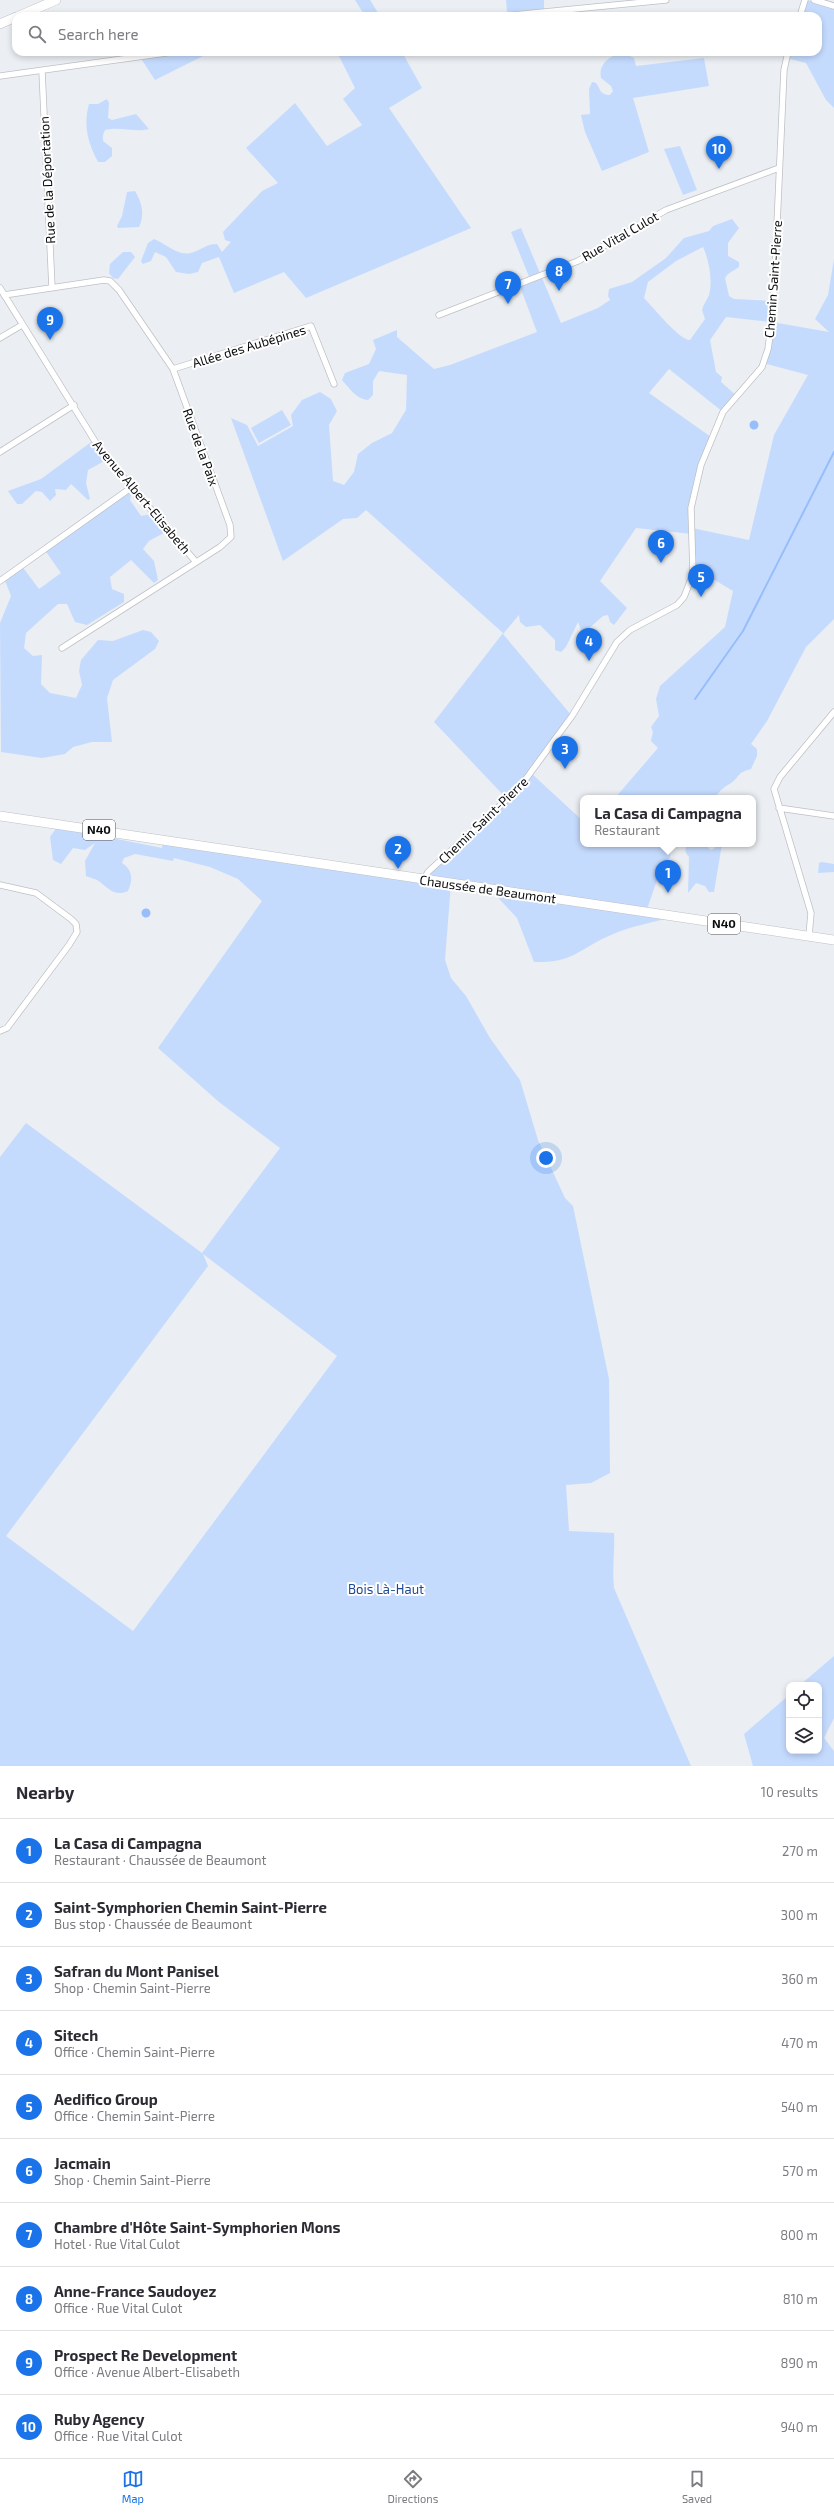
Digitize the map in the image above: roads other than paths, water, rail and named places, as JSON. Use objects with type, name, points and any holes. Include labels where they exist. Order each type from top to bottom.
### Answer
[{"type":"main road","points":[[28,12],[56,0]]},
{"type":"main road","points":[[0,24],[12,19]]},
{"type":"main road","name":"Chaussée de Beaumont","points":[[0,816],[834,940]]},
{"type":"street","points":[[544,12],[666,0]]},
{"type":"street","points":[[801,12],[805,0]]},
{"type":"street","points":[[814,0],[834,6]]},
{"type":"street","points":[[0,76],[145,56]]},
{"type":"street","name":"Chemin Saint-Pierre","points":[[424,879],[428,872],[520,787],[572,716],[617,642],[630,630],[677,605],[687,592],[693,574],[692,499],[701,465],[723,412],[759,372],[768,349],[773,301],[784,70],[787,56]]},
{"type":"street","name":"Rue de la Déportation","points":[[42,71],[52,288]]},
{"type":"street","name":"Rue Vital Culot","points":[[438,315],[578,261],[666,210],[779,168]]},
{"type":"street","name":"Rue de la Paix","points":[[4,295],[110,281],[119,290],[173,369],[230,525],[231,536],[220,547],[62,648]]},
{"type":"street","name":"Avenue Albert-Elisabeth","points":[[0,288],[74,405],[101,451],[196,562]]},
{"type":"street","points":[[0,338],[22,324]]},
{"type":"street","name":"Allée des Aubépines","points":[[173,369],[311,326],[334,384]]},
{"type":"street","points":[[0,452],[74,405]]},
{"type":"street","points":[[0,581],[132,487]]},
{"type":"street","points":[[809,936],[811,912],[775,795],[776,783],[834,712]]},
{"type":"street","points":[[779,808],[834,816]]},
{"type":"street","points":[[0,885],[36,893],[71,919],[76,924],[77,932],[74,939],[7,1028],[0,1031]]},
{"type":"water","points":[[752,421],[756,421],[758,425],[756,429],[752,429],[750,427],[750,423]]},
{"type":"water","points":[[146,908],[151,913],[146,918],[141,913]]},
{"type":"waterway","points":[[695,699],[743,631],[834,452]]},
{"type":"place","name":"Ruby Agency","points":[[719,169]]},
{"type":"place","name":"Anne-France Saudoyez","points":[[559,291]]},
{"type":"place","name":"Chambre d'Hôte Saint-Symphorien Mons","points":[[508,304]]},
{"type":"place","name":"Prospect Re Development","points":[[50,340]]},
{"type":"place","name":"Jacmain","points":[[661,563]]},
{"type":"place","name":"Aedifico Group","points":[[701,597]]},
{"type":"place","name":"Sitech","points":[[589,661]]},
{"type":"place","name":"Safran du Mont Panisel","points":[[565,769]]},
{"type":"place","name":"Saint-Symphorien Chemin Saint-Pierre","points":[[398,869]]},
{"type":"place","name":"La Casa di Campagna","points":[[668,893]]},
{"type":"park label","name":"Bois Là-Haut","points":[[386,1589]]}]
